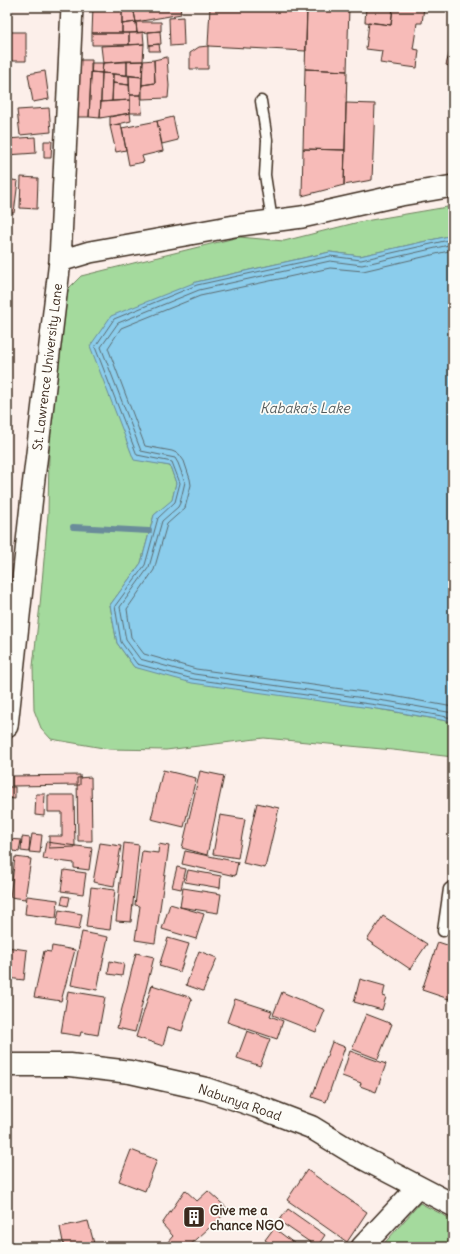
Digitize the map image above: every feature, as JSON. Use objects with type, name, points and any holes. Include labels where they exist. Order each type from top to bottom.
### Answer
[{"type":"main road","name":"Nabunya Road","points":[[7,1065],[70,1065],[130,1072],[206,1089],[311,1127],[357,1154],[453,1205]]},
{"type":"street","name":"St. Lawrence University Lane","points":[[7,726],[33,487],[60,261],[72,7]]},
{"type":"street","points":[[60,261],[90,252],[240,225],[302,217],[401,195],[453,186]]},
{"type":"street","points":[[362,1247],[418,1187]]},
{"type":"lane","points":[[261,101],[267,140],[265,175],[272,221]]},
{"type":"lane","points":[[443,931],[449,889],[453,886]]},
{"type":"green space","points":[[453,206],[453,235],[360,256],[330,252],[196,282],[91,346],[134,459],[170,466],[176,483],[172,501],[154,515],[141,563],[110,605],[117,643],[134,667],[453,722],[453,757],[264,738],[166,750],[109,749],[51,739],[41,728],[34,710],[33,666],[48,514],[49,452],[59,327],[66,291],[81,276],[239,237],[284,241],[359,222]]},
{"type":"green space","points":[[420,1203],[453,1220],[453,1247],[381,1247]]},
{"type":"water","name":"Kabaka's Lake","points":[[453,235],[453,722],[391,711],[192,683],[134,667],[117,643],[110,605],[141,563],[154,515],[172,500],[176,483],[170,466],[134,460],[90,346],[111,316],[196,282],[330,252],[360,256]]},
{"type":"building","points":[[93,7],[122,7],[122,33],[92,33]]},
{"type":"building","points":[[122,7],[133,7],[136,22],[122,24]]},
{"type":"building","points":[[133,7],[180,7],[181,14],[136,22]]},
{"type":"building","points":[[210,7],[307,7],[306,51],[208,46]]},
{"type":"building","points":[[307,7],[349,7],[347,71],[305,69]]},
{"type":"building","points":[[366,7],[393,7],[391,25],[365,22]]},
{"type":"building","points":[[393,7],[424,7],[422,23],[417,23],[413,49],[419,50],[417,68],[380,63],[382,51],[366,49],[369,22],[391,25]]},
{"type":"building","points":[[183,17],[184,45],[170,46],[169,18]]},
{"type":"building","points":[[136,22],[137,33],[122,33],[122,24]]},
{"type":"building","points":[[136,22],[161,22],[161,31],[137,33]]},
{"type":"building","points":[[160,31],[161,44],[149,45],[148,32]]},
{"type":"building","points":[[7,32],[26,32],[26,61],[7,61]]},
{"type":"building","points":[[143,32],[144,44],[129,45],[129,33]]},
{"type":"building","points":[[92,33],[129,33],[129,45],[92,45]]},
{"type":"building","points":[[453,40],[453,67],[446,65]]},
{"type":"building","points":[[144,44],[143,61],[103,63],[101,46]]},
{"type":"building","points":[[159,44],[160,51],[149,51],[149,45]]},
{"type":"building","points":[[208,46],[208,69],[190,69],[190,53],[199,47]]},
{"type":"building","points":[[167,57],[169,86],[168,98],[142,99],[142,85],[155,83],[154,60]]},
{"type":"building","points":[[79,60],[92,60],[89,117],[76,117]]},
{"type":"building","points":[[154,60],[155,83],[142,85],[143,61]]},
{"type":"building","points":[[127,61],[127,75],[102,73],[103,63]]},
{"type":"building","points":[[127,61],[143,61],[142,77],[127,75]]},
{"type":"building","points":[[91,63],[103,63],[102,73],[91,72]]},
{"type":"building","points":[[305,69],[347,71],[345,150],[303,149]]},
{"type":"building","points":[[45,71],[49,99],[33,102],[28,74]]},
{"type":"building","points":[[91,72],[102,73],[100,118],[89,117]]},
{"type":"building","points":[[102,73],[113,74],[112,101],[101,102]]},
{"type":"building","points":[[113,74],[129,76],[129,85],[113,83]]},
{"type":"building","points":[[129,76],[142,77],[141,95],[130,95]]},
{"type":"building","points":[[113,83],[129,85],[130,100],[112,101]]},
{"type":"building","points":[[130,95],[141,95],[142,113],[130,113]]},
{"type":"building","points":[[130,100],[130,113],[100,118],[101,102]]},
{"type":"building","points":[[346,103],[375,104],[372,180],[344,185]]},
{"type":"building","points":[[49,108],[51,132],[20,135],[17,110]]},
{"type":"building","points":[[130,113],[131,121],[110,126],[110,117]]},
{"type":"building","points":[[173,117],[178,140],[162,144],[157,121]]},
{"type":"building","points":[[157,121],[163,151],[142,156],[144,162],[129,165],[122,128]]},
{"type":"building","points":[[121,124],[126,150],[116,152],[110,126]]},
{"type":"building","points":[[35,137],[36,153],[7,155],[7,139]]},
{"type":"building","points":[[44,141],[52,141],[51,158],[44,158]]},
{"type":"building","points":[[303,149],[345,150],[344,185],[302,196]]},
{"type":"building","points":[[21,177],[38,178],[37,209],[20,208]]},
{"type":"building","points":[[7,179],[18,181],[14,213],[7,213]]},
{"type":"building","points":[[163,770],[196,778],[184,827],[151,819]]},
{"type":"building","points":[[200,771],[224,776],[207,855],[182,848]]},
{"type":"building","points":[[80,775],[80,785],[12,786],[12,776]]},
{"type":"building","points":[[91,777],[92,841],[78,841],[77,778]]},
{"type":"building","points":[[7,787],[15,787],[15,799],[7,798]]},
{"type":"building","points":[[36,794],[45,794],[44,816],[35,815]]},
{"type":"building","points":[[48,795],[74,795],[75,847],[49,848],[49,836],[62,836],[62,812],[48,812]]},
{"type":"building","points":[[257,803],[279,808],[265,868],[243,863]]},
{"type":"building","points":[[220,815],[245,819],[238,858],[213,854]]},
{"type":"building","points":[[32,834],[42,835],[40,853],[29,852]]},
{"type":"building","points":[[22,837],[30,838],[29,852],[21,851]]},
{"type":"building","points":[[7,839],[21,840],[19,852],[7,850]]},
{"type":"building","points":[[46,842],[92,848],[89,870],[74,868],[74,863],[43,859]]},
{"type":"building","points":[[100,843],[121,846],[114,886],[93,882]]},
{"type":"building","points":[[124,843],[139,845],[131,922],[116,921]]},
{"type":"building","points":[[159,844],[169,846],[155,943],[135,940],[140,906],[135,905],[142,851],[158,853]]},
{"type":"building","points":[[185,851],[238,862],[235,876],[182,864]]},
{"type":"building","points":[[15,857],[31,859],[25,899],[10,897]]},
{"type":"building","points":[[177,867],[186,869],[181,889],[172,887]]},
{"type":"building","points":[[64,870],[86,873],[83,894],[61,891]]},
{"type":"building","points":[[188,870],[221,876],[220,888],[185,882]]},
{"type":"building","points":[[91,887],[115,890],[110,930],[86,927]]},
{"type":"building","points":[[183,888],[221,894],[218,913],[180,907]]},
{"type":"building","points":[[27,896],[58,900],[56,918],[25,914]]},
{"type":"building","points":[[63,896],[70,897],[68,906],[61,904]]},
{"type":"building","points":[[170,904],[204,914],[196,939],[162,929]]},
{"type":"building","points":[[59,910],[82,914],[79,930],[56,926]]},
{"type":"building","points":[[383,916],[427,944],[410,969],[367,940]]},
{"type":"building","points":[[82,932],[108,937],[97,990],[71,985]]},
{"type":"building","points":[[168,938],[189,944],[180,972],[159,966]]},
{"type":"building","points":[[438,942],[453,947],[453,989],[449,999],[422,990]]},
{"type":"building","points":[[52,946],[75,950],[61,1001],[34,997],[44,951],[51,952]]},
{"type":"building","points":[[7,947],[27,950],[24,980],[7,978]]},
{"type":"building","points":[[199,951],[217,958],[203,991],[186,985]]},
{"type":"building","points":[[136,953],[154,957],[135,1032],[117,1028]]},
{"type":"building","points":[[110,961],[124,964],[122,976],[108,974]]},
{"type":"building","points":[[360,979],[385,986],[383,996],[386,997],[382,1010],[354,1002]]},
{"type":"building","points":[[152,985],[192,998],[182,1031],[168,1027],[163,1046],[136,1037]]},
{"type":"building","points":[[68,991],[105,997],[98,1035],[81,1032],[80,1036],[61,1033]]},
{"type":"building","points":[[282,992],[325,1010],[316,1032],[273,1015]]},
{"type":"building","points":[[235,999],[272,1011],[270,1016],[283,1021],[277,1039],[227,1022]]},
{"type":"building","points":[[366,1014],[392,1024],[378,1059],[352,1049]]},
{"type":"building","points":[[247,1031],[270,1039],[260,1066],[237,1058]]},
{"type":"building","points":[[332,1042],[345,1047],[326,1102],[312,1097]]},
{"type":"building","points":[[350,1051],[386,1064],[376,1092],[360,1086],[361,1083],[342,1076]]},
{"type":"building","points":[[131,1150],[157,1160],[145,1191],[119,1181]]},
{"type":"building","points":[[307,1170],[367,1212],[347,1242],[287,1200]]},
{"type":"building","name":"Give me a chance NGO","points":[[185,1190],[197,1201],[208,1191],[229,1210],[188,1247],[168,1247],[166,1244],[173,1236],[162,1224]]},
{"type":"building","points":[[288,1209],[325,1235],[317,1247],[279,1221]]},
{"type":"building","points":[[88,1221],[95,1247],[64,1247],[60,1227]]},
{"type":"building","points":[[274,1228],[299,1247],[274,1247],[265,1240]]},
{"type":"waterway","points":[[73,527],[149,531]]},
{"type":"place","name":"Give me a chance NGO","points":[[194,1217]]}]
